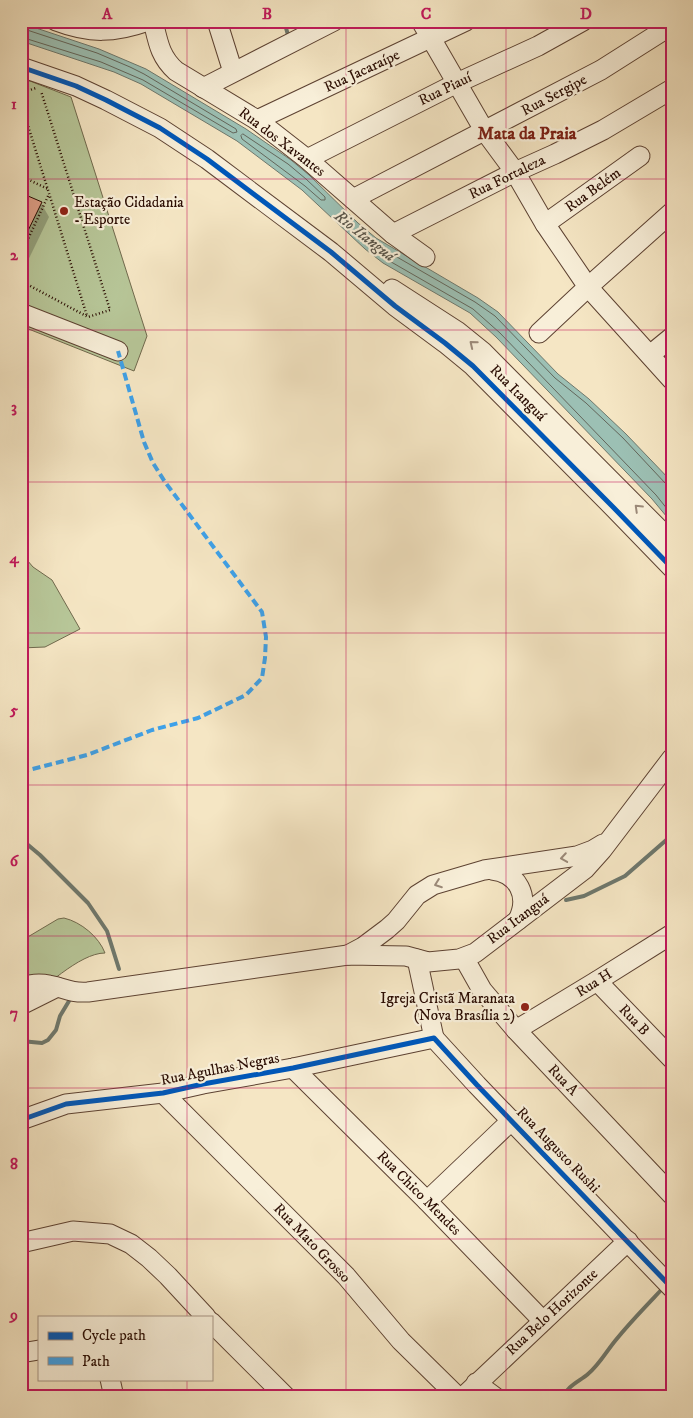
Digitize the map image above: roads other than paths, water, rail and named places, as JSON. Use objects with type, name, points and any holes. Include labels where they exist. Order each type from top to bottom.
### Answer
[{"type":"street","points":[[56,21],[86,30],[100,31],[134,26],[148,21]]},
{"type":"street","name":"Rua dos Xavantes","points":[[153,21],[159,48],[169,65],[257,120],[307,159],[393,234],[425,257]]},
{"type":"street","points":[[217,21],[234,72]]},
{"type":"street","points":[[204,88],[334,21]]},
{"type":"street","points":[[421,21],[484,130],[515,172],[545,224],[588,286],[672,380]]},
{"type":"street","name":"Rua Jacaraípe","points":[[257,120],[466,21]]},
{"type":"street","name":"Rua Piauí","points":[[307,159],[456,82],[538,46],[583,21]]},
{"type":"street","name":"Rua Sergipe","points":[[353,199],[601,70],[672,25]]},
{"type":"street","points":[[21,67],[67,83],[106,100],[160,128],[215,164],[331,252]]},
{"type":"street","name":"Rua Fortaleza","points":[[393,234],[603,130],[672,89]]},
{"type":"street","name":"Rua Belém","points":[[545,224],[640,156]]},
{"type":"street","points":[[540,333],[588,286],[672,212]]},
{"type":"street","name":"Rua Itanguá","points":[[331,252],[472,342],[672,542]]},
{"type":"street","name":"Rua Itanguá","points":[[331,252],[395,306],[473,366],[672,568]]},
{"type":"street","points":[[21,313],[118,351]]},
{"type":"street","points":[[650,356],[672,337]]},
{"type":"street","name":"Rua Itanguá","points":[[348,955],[401,956],[428,962],[464,958],[475,953],[585,869],[598,855],[671,759]]},
{"type":"street","name":"Rua Itanguá","points":[[348,955],[378,937],[396,921],[423,890],[484,870],[577,856],[593,850],[609,840]]},
{"type":"street","points":[[484,870],[499,871],[517,883],[523,902],[518,920]]},
{"type":"street","points":[[396,921],[394,927],[396,939],[402,950],[414,958],[429,1039]]},
{"type":"street","name":"Rua H","points":[[516,1030],[672,934]]},
{"type":"street","points":[[21,987],[39,984],[69,991],[88,992],[348,955]]},
{"type":"street","name":"Rua A","points":[[464,958],[482,990],[516,1030],[672,1194]]},
{"type":"street","name":"Rua B","points":[[597,981],[672,1059]]},
{"type":"street","points":[[21,1005],[58,987]]},
{"type":"street","name":"Rua Agulhas Negras","points":[[21,1120],[66,1104],[163,1093],[429,1039]]},
{"type":"street","name":"Rua Augusto Rushi","points":[[429,1039],[512,1120],[671,1287]]},
{"type":"street","name":"Rua Chico Mendes","points":[[293,1068],[427,1200],[543,1321]]},
{"type":"street","name":"Rua Mato Grosso","points":[[163,1093],[346,1276],[401,1341],[458,1397]]},
{"type":"street","name":"Rua Augusto Rushi","points":[[427,1200],[512,1120]]},
{"type":"street","points":[[21,1243],[73,1231],[110,1234],[131,1244],[149,1258],[205,1316]]},
{"type":"street","name":"Rua Belo Horizonte","points":[[462,1397],[628,1242]]},
{"type":"street","points":[[212,1323],[286,1397]]},
{"type":"street","points":[[21,1353],[38,1350]]},
{"type":"street","points":[[110,1380],[114,1397]]},
{"type":"street","points":[[476,1383],[495,1397]]},
{"type":"water","name":"Rio Itanguá","points":[[21,23],[99,49],[146,69],[246,129],[309,175],[376,238],[478,298],[498,312],[558,374],[589,399],[626,434],[672,482],[672,523],[652,499],[496,337],[470,313],[383,263],[365,249],[302,190],[237,141],[141,84],[114,72],[21,41]]},
{"type":"waterway","points":[[284,21],[288,35],[287,38]]},
{"type":"waterway","points":[[566,900],[584,896],[625,876],[672,835]]},
{"type":"waterway","points":[[21,839],[40,855],[88,903],[107,931],[119,969]]},
{"type":"waterway","points":[[21,1041],[42,1043],[48,1040],[56,1030],[60,1016],[69,1001]]},
{"type":"waterway","points":[[563,1397],[571,1387],[596,1367],[615,1341],[664,1287]]},
{"type":"place","name":"Estação Cidadania - Esporte","points":[[64,211]]},
{"type":"place","name":"Igreja Cristã Maranata (Nova Brasília 2)","points":[[525,1007]]},
{"type":"district","name":"Mata da Praia","points":[[527,134]]}]
